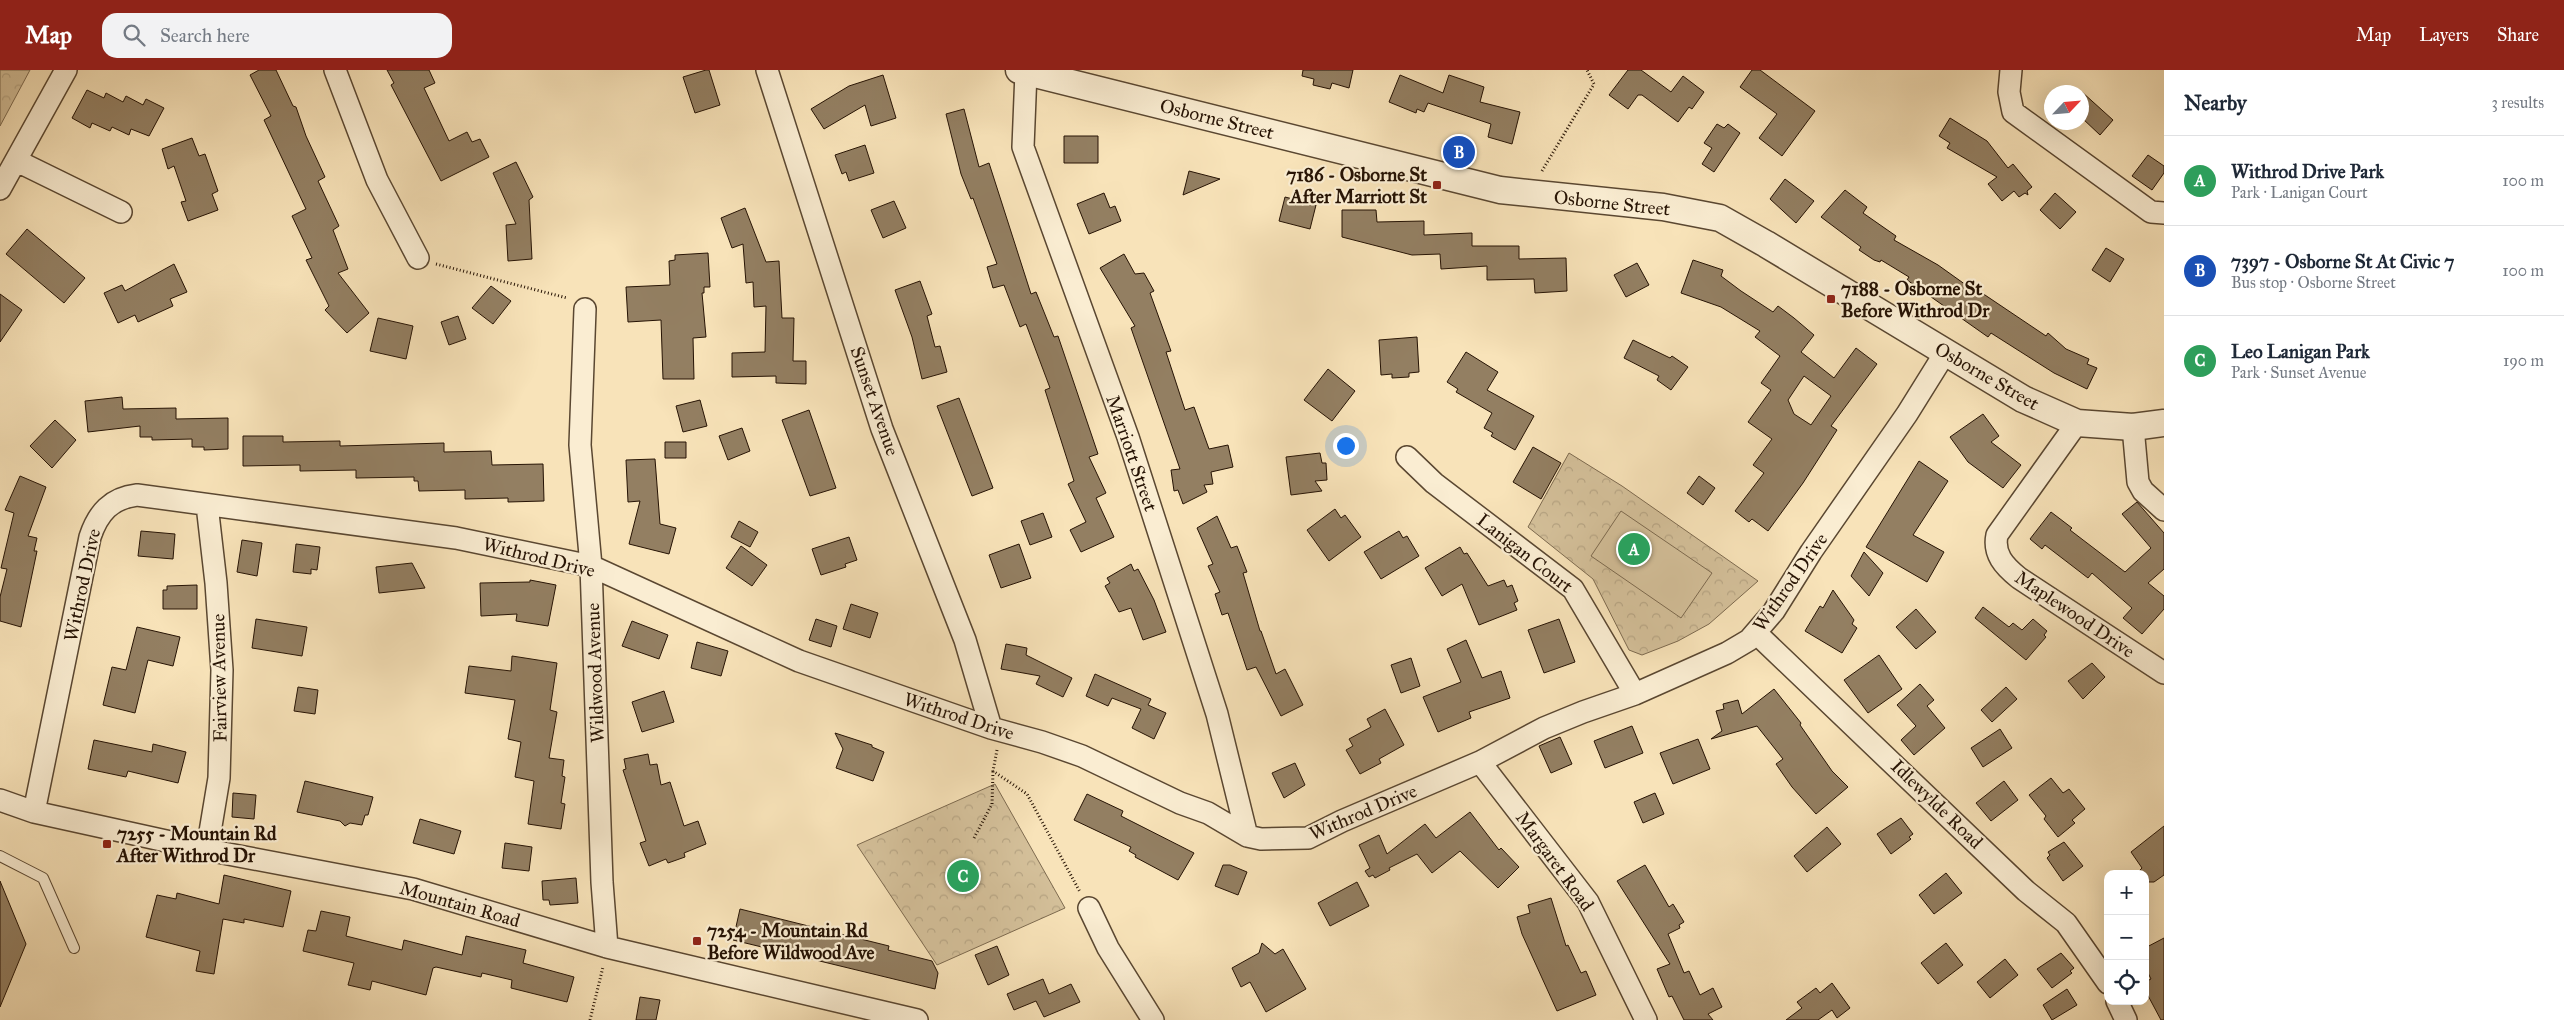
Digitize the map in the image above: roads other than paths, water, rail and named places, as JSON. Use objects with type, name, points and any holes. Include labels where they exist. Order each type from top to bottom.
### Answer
[{"type":"street","points":[[0,189],[66,70]]},
{"type":"street","points":[[335,70],[377,180],[418,258]]},
{"type":"street","name":"Sunset Avenue","points":[[767,70],[882,429],[965,640],[991,728]]},
{"type":"street","name":"Osborne Street","points":[[1022,71],[1500,190],[1528,195],[1658,207],[1720,218],[2023,399],[2077,423],[2133,427],[2164,423]]},
{"type":"street","name":"Marriott Street","points":[[1022,71],[1023,147],[1131,446],[1217,714],[1246,836]]},
{"type":"street","points":[[2010,76],[2013,112],[2151,212],[2164,213]]},
{"type":"street","points":[[17,161],[121,212]]},
{"type":"street","name":"Wildwood Avenue","points":[[585,309],[580,445],[591,566],[602,882],[608,947]]},
{"type":"street","name":"Withrod Drive","points":[[34,812],[67,654],[86,549],[97,518],[110,504],[128,496],[147,496],[206,505],[256,509],[456,538],[591,566],[799,661],[991,728],[1042,742],[1082,756],[1180,803],[1208,813],[1246,836],[1261,839],[1308,838],[1342,821],[1480,762],[1544,728],[1635,694],[1727,653],[1756,633],[1774,611],[1811,552],[1907,414],[1945,353]]},
{"type":"street","name":"Maplewood Drive","points":[[2077,423],[1997,535],[1996,548],[1998,556],[2010,571],[2019,578],[2164,673]]},
{"type":"street","points":[[2133,427],[2138,482],[2143,491],[2164,510]]},
{"type":"street","name":"Lanigan Court","points":[[1406,457],[1434,483],[1574,589],[1635,694]]},
{"type":"street","name":"Fairview Avenue","points":[[206,505],[216,583],[222,670],[219,778],[207,850]]},
{"type":"street","name":"Idlewylde Road","points":[[1756,633],[2026,891],[2066,923],[2104,977]]},
{"type":"street","name":"Margaret Road","points":[[1480,762],[1588,902],[1646,1020]]},
{"type":"street","name":"Mountain Road","points":[[0,801],[34,812],[207,850],[413,889],[608,947],[917,1020]]},
{"type":"street","points":[[1089,908],[1108,948],[1153,1020]]},
{"type":"street","points":[[2119,1005],[2126,1020]]},
{"type":"lane","points":[[0,856],[42,878],[74,948]]},
{"type":"place","name":"7397 - Osborne St At Civic 7","points":[[1459,152]]},
{"type":"place","name":"7186 - Osborne St After Marriott St","points":[[1437,185]]},
{"type":"place","name":"7188 - Osborne St Before Withrod Dr","points":[[1831,299]]},
{"type":"place","name":"Withrod Drive Park","points":[[1634,549]]},
{"type":"place","name":"7255 - Mountain Rd After Withrod Dr","points":[[107,844]]},
{"type":"place","name":"Leo Lanigan Park","points":[[963,876]]},
{"type":"place","name":"7254 - Mountain Rd Before Wildwood Ave","points":[[697,941]]}]
